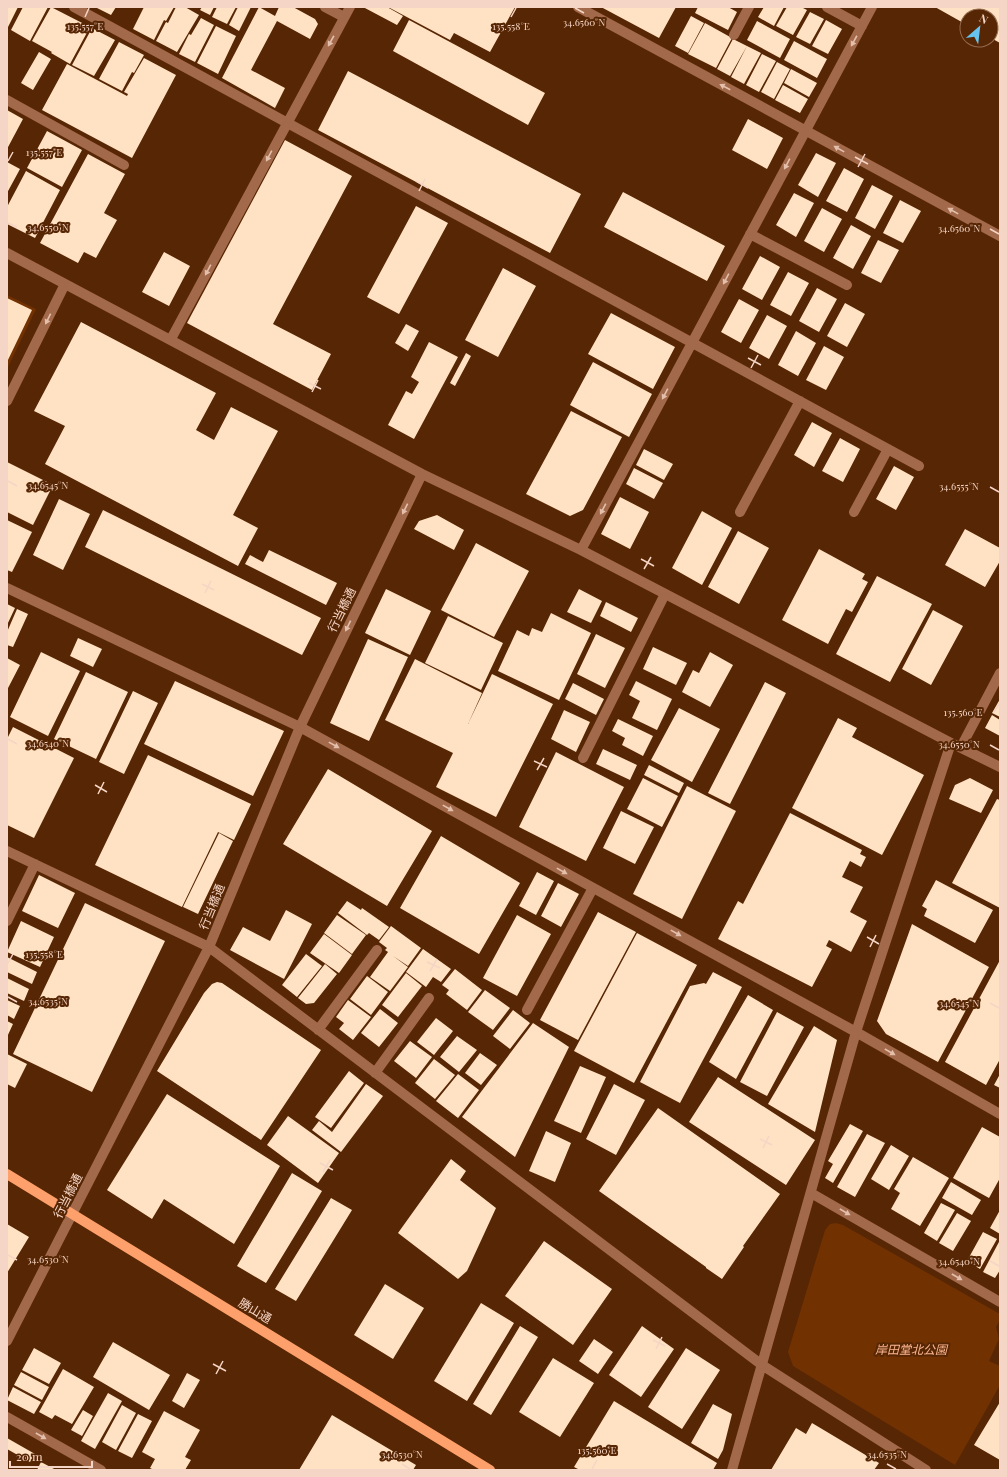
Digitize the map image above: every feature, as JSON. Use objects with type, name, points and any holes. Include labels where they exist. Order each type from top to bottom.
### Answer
[{"type":"main road","name":"勝山通","points":[[7,1174],[490,1470]]},
{"type":"street","points":[[74,7],[920,466]]},
{"type":"street","points":[[325,7],[344,17]]},
{"type":"street","points":[[171,339],[350,7]]},
{"type":"street","points":[[578,7],[1000,236]]},
{"type":"street","points":[[734,35],[749,7]]},
{"type":"street","points":[[827,7],[862,26]]},
{"type":"street","points":[[581,550],[872,7]]},
{"type":"street","points":[[7,100],[124,165]]},
{"type":"street","points":[[750,234],[847,285]]},
{"type":"street","points":[[7,253],[422,474],[581,550],[1000,767]]},
{"type":"street","points":[[7,401],[65,284]]},
{"type":"street","points":[[740,512],[800,401]]},
{"type":"street","points":[[854,512],[888,449]]},
{"type":"street","name":"行当橋通","points":[[7,1341],[73,1215],[209,947],[300,727],[422,474]]},
{"type":"street","points":[[7,588],[300,727],[856,1032],[1000,1114]]},
{"type":"street","points":[[583,758],[665,594]]},
{"type":"street","points":[[961,747],[1000,673]]},
{"type":"street","points":[[732,1470],[856,1032],[951,742]]},
{"type":"street","points":[[7,851],[209,947],[762,1365],[926,1470]]},
{"type":"street","points":[[7,921],[35,864]]},
{"type":"street","points":[[527,1010],[593,888]]},
{"type":"street","points":[[318,1030],[377,950]]},
{"type":"street","points":[[375,1073],[429,998]]},
{"type":"street","points":[[811,1192],[1000,1302]]},
{"type":"street","points":[[7,1417],[101,1470]]},
{"type":"green space","points":[[7,295],[36,309],[7,369]]},
{"type":"green space","name":"岸田堂北公園","points":[[836,1223],[843,1225],[1000,1314],[1000,1320],[996,1327],[999,1339],[989,1361],[1000,1366],[1000,1385],[955,1465],[793,1366],[788,1352],[825,1230],[830,1224]]},
{"type":"building","points":[[7,7],[18,7],[7,29]]},
{"type":"building","points":[[23,7],[48,7],[30,41],[11,30]]},
{"type":"building","points":[[51,7],[90,27],[70,64],[32,41]]},
{"type":"building","points":[[95,7],[116,7],[111,15]]},
{"type":"building","points":[[144,7],[174,7],[166,21],[164,20],[154,40],[133,29]]},
{"type":"building","points":[[176,7],[185,7],[199,15],[177,52],[156,41],[166,22],[168,23]]},
{"type":"building","points":[[202,7],[214,7],[210,15],[200,10]]},
{"type":"building","points":[[217,7],[236,7],[227,24],[212,17]]},
{"type":"building","points":[[238,7],[251,7],[239,31],[229,25]]},
{"type":"building","points":[[259,7],[275,16],[279,7],[293,7],[315,19],[318,24],[310,39],[277,21],[251,70],[285,88],[275,108],[222,78]]},
{"type":"building","points":[[363,7],[387,7],[403,16],[397,25]]},
{"type":"building","points":[[388,7],[515,7],[490,52],[454,33],[450,40]]},
{"type":"building","points":[[601,7],[676,7],[659,38]]},
{"type":"building","points":[[698,7],[728,7],[737,12],[728,30],[695,13]]},
{"type":"building","points":[[764,7],[784,7],[774,26],[758,17]]},
{"type":"building","points":[[787,7],[801,7],[807,10],[793,35],[776,26]]},
{"type":"building","points":[[935,7],[1000,7],[1000,43],[999,8],[959,8],[959,20]]},
{"type":"building","points":[[810,12],[824,19],[810,44],[796,37]]},
{"type":"building","points":[[691,16],[704,23],[688,53],[675,46]]},
{"type":"building","points":[[201,18],[214,25],[195,62],[179,54],[189,34],[191,35]]},
{"type":"building","points":[[409,20],[545,93],[528,125],[393,51]]},
{"type":"building","points":[[826,20],[842,29],[828,54],[812,46]]},
{"type":"building","points":[[757,21],[790,39],[780,58],[747,40]]},
{"type":"building","points":[[705,23],[732,38],[716,68],[688,54]]},
{"type":"building","points":[[216,26],[236,36],[218,74],[197,63]]},
{"type":"building","points":[[92,28],[115,40],[94,76],[72,65]]},
{"type":"building","points":[[733,39],[747,46],[730,76],[717,69]]},
{"type":"building","points":[[794,41],[827,59],[817,78],[784,60]]},
{"type":"building","points":[[119,42],[144,55],[134,73],[132,72],[122,91],[99,79]]},
{"type":"building","points":[[747,46],[761,53],[744,84],[731,77]]},
{"type":"building","points":[[39,52],[51,59],[33,90],[21,83]]},
{"type":"building","points":[[762,54],[776,61],[759,92],[746,85]]},
{"type":"building","points":[[144,58],[176,75],[132,158],[42,110],[67,64],[127,96],[128,94],[124,92]]},
{"type":"building","points":[[777,62],[790,69],[774,99],[761,92]]},
{"type":"building","points":[[791,69],[817,83],[809,97],[784,83]]},
{"type":"building","points":[[348,71],[581,194],[550,253],[318,130]]},
{"type":"building","points":[[783,85],[808,99],[800,113],[775,100]]},
{"type":"building","points":[[7,110],[23,119],[7,149]]},
{"type":"building","points":[[748,119],[783,138],[767,169],[732,150]]},
{"type":"building","points":[[47,131],[82,150],[62,187],[27,168]]},
{"type":"building","points":[[285,140],[352,176],[273,324],[331,354],[312,390],[187,323]]},
{"type":"building","points":[[816,153],[836,163],[818,197],[798,185]]},
{"type":"building","points":[[88,154],[125,174],[104,213],[117,220],[96,258],[84,252],[78,263],[40,243]]},
{"type":"building","points":[[7,162],[20,169],[7,193]]},
{"type":"building","points":[[844,168],[864,179],[847,212],[826,201]]},
{"type":"building","points":[[26,171],[60,190],[35,238],[7,224],[7,207]]},
{"type":"building","points":[[872,185],[893,196],[875,229],[855,218]]},
{"type":"building","points":[[623,192],[725,246],[707,281],[604,227]]},
{"type":"building","points":[[794,193],[814,203],[796,237],[776,225]]},
{"type":"building","points":[[900,200],[921,211],[903,243],[883,233]]},
{"type":"building","points":[[416,206],[448,223],[399,314],[367,297]]},
{"type":"building","points":[[822,208],[842,219],[824,252],[804,241]]},
{"type":"building","points":[[851,225],[871,236],[853,269],[833,258]]},
{"type":"building","points":[[878,240],[899,250],[881,283],[861,273]]},
{"type":"building","points":[[164,252],[190,266],[169,306],[142,292]]},
{"type":"building","points":[[760,256],[780,267],[762,300],[742,289]]},
{"type":"building","points":[[503,268],[536,286],[498,357],[465,340]]},
{"type":"building","points":[[788,272],[809,283],[791,316],[770,305]]},
{"type":"building","points":[[817,288],[837,299],[819,332],[799,321]]},
{"type":"building","points":[[7,298],[32,310],[7,362]]},
{"type":"building","points":[[739,299],[759,310],[741,343],[721,332]]},
{"type":"building","points":[[845,303],[865,314],[847,347],[827,336]]},
{"type":"building","points":[[611,313],[675,347],[653,389],[588,354]]},
{"type":"building","points":[[767,315],[787,326],[769,359],[749,348]]},
{"type":"building","points":[[81,322],[216,393],[196,430],[214,440],[231,407],[278,431],[233,515],[258,528],[238,566],[45,464],[65,426],[34,411]]},
{"type":"building","points":[[406,324],[419,331],[408,351],[395,343]]},
{"type":"building","points":[[796,331],[816,343],[798,376],[778,365]]},
{"type":"building","points":[[429,342],[458,357],[414,439],[388,425],[406,391],[412,394],[419,382],[411,377]]},
{"type":"building","points":[[824,346],[844,357],[826,390],[806,380]]},
{"type":"building","points":[[466,353],[471,356],[455,386],[450,383]]},
{"type":"building","points":[[593,362],[652,394],[629,437],[570,405]]},
{"type":"building","points":[[571,411],[622,437],[583,510],[570,516],[526,494]]},
{"type":"building","points":[[812,422],[832,433],[814,467],[794,455]]},
{"type":"building","points":[[840,438],[860,449],[843,482],[822,471]]},
{"type":"building","points":[[644,449],[673,464],[664,480],[636,465]]},
{"type":"building","points":[[7,462],[53,485],[33,525],[7,512]]},
{"type":"building","points":[[894,466],[914,477],[896,510],[876,499]]},
{"type":"building","points":[[634,468],[663,483],[654,499],[626,484]]},
{"type":"building","points":[[620,497],[649,512],[630,549],[601,534]]},
{"type":"building","points":[[59,499],[90,514],[63,570],[33,555]]},
{"type":"building","points":[[103,510],[321,618],[302,655],[85,547]]},
{"type":"building","points":[[702,511],[732,528],[702,585],[672,568]]},
{"type":"building","points":[[437,515],[464,530],[454,550],[414,529],[419,521]]},
{"type":"building","points":[[7,520],[32,532],[12,572],[7,570]]},
{"type":"building","points":[[965,529],[1000,548],[1000,561],[985,587],[945,565]]},
{"type":"building","points":[[738,531],[769,548],[739,604],[708,587]]},
{"type":"building","points":[[476,543],[529,571],[494,637],[441,610]]},
{"type":"building","points":[[819,549],[865,574],[862,579],[868,582],[852,612],[846,609],[828,644],[782,620]]},
{"type":"building","points":[[269,550],[337,583],[326,605],[245,564],[250,555],[263,562]]},
{"type":"building","points":[[877,576],[932,604],[890,682],[836,654]]},
{"type":"building","points":[[386,589],[431,611],[410,655],[365,633]]},
{"type":"building","points":[[579,589],[602,601],[591,623],[567,612]]},
{"type":"building","points":[[606,602],[638,618],[631,632],[600,616]]},
{"type":"building","points":[[7,604],[15,608],[7,625]]},
{"type":"building","points":[[17,609],[28,614],[13,647],[7,645],[7,632]]},
{"type":"building","points":[[933,610],[963,626],[931,685],[902,669]]},
{"type":"building","points":[[551,613],[591,633],[559,700],[498,671],[517,630],[529,636],[532,628],[542,632]]},
{"type":"building","points":[[448,616],[503,643],[481,690],[425,663]]},
{"type":"building","points":[[596,634],[625,648],[605,688],[577,674]]},
{"type":"building","points":[[78,638],[102,649],[93,667],[70,656]]},
{"type":"building","points":[[368,639],[408,657],[369,741],[330,723]]},
{"type":"building","points":[[653,647],[687,663],[676,685],[643,669]]},
{"type":"building","points":[[41,652],[80,671],[48,736],[10,717]]},
{"type":"building","points":[[710,652],[733,665],[710,707],[682,692],[693,670],[699,673]]},
{"type":"building","points":[[7,658],[20,665],[7,690]]},
{"type":"building","points":[[415,659],[482,693],[468,724],[492,674],[553,704],[496,817],[436,787],[453,753],[385,720]]},
{"type":"building","points":[[86,672],[128,692],[96,759],[54,739]]},
{"type":"building","points":[[175,681],[284,731],[253,796],[144,744]]},
{"type":"building","points":[[636,681],[672,699],[657,730],[632,718],[640,701],[629,695]]},
{"type":"building","points":[[765,682],[786,693],[730,804],[708,793]]},
{"type":"building","points":[[573,683],[604,699],[596,715],[565,699]]},
{"type":"building","points":[[133,691],[158,703],[124,774],[99,762]]},
{"type":"building","points":[[1000,699],[1000,717],[992,713]]},
{"type":"building","points":[[679,708],[720,729],[692,782],[651,760]]},
{"type":"building","points":[[564,710],[590,722],[576,752],[551,739]]},
{"type":"building","points":[[992,715],[1000,720],[1000,736],[985,728]]},
{"type":"building","points":[[838,718],[857,728],[852,737],[924,775],[882,855],[792,808]]},
{"type":"building","points":[[618,719],[653,736],[643,756],[622,745],[625,738],[612,731]]},
{"type":"building","points":[[13,727],[74,758],[34,838],[7,825],[7,739]]},
{"type":"building","points":[[603,749],[637,765],[630,780],[596,764]]},
{"type":"building","points":[[556,752],[624,787],[586,861],[519,827]]},
{"type":"building","points":[[148,755],[251,804],[234,840],[218,832],[182,907],[95,865]]},
{"type":"building","points":[[649,765],[684,783],[679,793],[644,775]]},
{"type":"building","points":[[328,769],[432,831],[387,906],[283,844]]},
{"type":"building","points":[[643,778],[678,796],[662,827],[627,809]]},
{"type":"building","points":[[970,778],[993,790],[981,813],[949,799],[955,785]]},
{"type":"building","points":[[687,786],[736,811],[682,919],[633,894]]},
{"type":"building","points":[[997,799],[1000,800],[1000,908],[952,883]]},
{"type":"building","points":[[621,811],[654,827],[635,864],[603,848]]},
{"type":"building","points":[[790,813],[862,850],[860,854],[866,857],[861,867],[850,861],[842,877],[863,887],[850,912],[867,921],[851,952],[829,940],[826,946],[832,949],[812,987],[718,939],[738,901],[743,904]]},
{"type":"building","points":[[219,833],[233,841],[198,914],[183,907]]},
{"type":"building","points":[[441,836],[520,883],[479,954],[400,908]]},
{"type":"building","points":[[537,872],[554,881],[536,915],[519,906]]},
{"type":"building","points":[[39,875],[75,893],[58,928],[22,911]]},
{"type":"building","points":[[936,880],[993,910],[975,943],[924,916],[927,909],[922,906]]},
{"type":"building","points":[[558,883],[579,894],[561,927],[541,916]]},
{"type":"building","points":[[347,901],[361,910],[362,908],[389,927],[379,940],[369,933],[367,935],[338,913]]},
{"type":"building","points":[[85,903],[165,941],[92,1092],[13,1054]]},
{"type":"building","points":[[286,910],[312,924],[284,979],[230,950],[243,927],[270,941]]},
{"type":"building","points":[[598,912],[636,932],[578,1040],[540,1020]]},
{"type":"building","points":[[337,915],[366,935],[352,954],[324,933]]},
{"type":"building","points":[[517,915],[551,934],[517,996],[483,978]]},
{"type":"building","points":[[21,921],[54,937],[40,967],[7,952]]},
{"type":"building","points":[[912,924],[989,967],[938,1062],[886,1034],[877,1021]]},
{"type":"building","points":[[391,926],[421,948],[408,966],[393,956],[408,967],[390,991],[370,977],[388,952],[385,950],[387,948],[379,942]]},
{"type":"building","points":[[637,933],[697,965],[634,1083],[574,1051]]},
{"type":"building","points":[[324,934],[352,955],[339,973],[310,953]]},
{"type":"building","points":[[423,949],[451,969],[441,982],[433,977],[426,987],[406,972]]},
{"type":"building","points":[[306,954],[322,966],[297,997],[282,985]]},
{"type":"building","points":[[7,957],[37,972],[32,984],[7,972]]},
{"type":"building","points":[[1000,960],[1000,1059],[986,1085],[945,1062]]},
{"type":"building","points":[[325,964],[337,974],[314,1003],[306,1004],[298,998]]},
{"type":"building","points":[[455,969],[482,990],[467,1010],[446,994],[449,990],[442,985]]},
{"type":"building","points":[[713,972],[742,987],[680,1103],[640,1082],[690,986],[704,983],[706,984]]},
{"type":"building","points":[[406,973],[422,986],[398,1017],[382,1005]]},
{"type":"building","points":[[367,976],[388,992],[371,1015],[350,999]]},
{"type":"building","points":[[7,978],[29,989],[24,1001],[7,993]]},
{"type":"building","points":[[217,982],[222,983],[321,1050],[261,1140],[157,1071],[204,993],[212,984]]},
{"type":"building","points":[[485,990],[510,1008],[493,1030],[468,1012]]},
{"type":"building","points":[[748,995],[773,1010],[736,1079],[709,1062]]},
{"type":"building","points":[[7,1000],[20,1006],[14,1019],[7,1015]]},
{"type":"building","points":[[348,1000],[371,1017],[353,1040],[339,1029],[344,1023],[336,1017]]},
{"type":"building","points":[[380,1009],[398,1023],[379,1047],[361,1033]]},
{"type":"building","points":[[513,1010],[530,1023],[510,1049],[493,1036]]},
{"type":"building","points":[[777,1012],[804,1027],[767,1096],[740,1082]]},
{"type":"building","points":[[436,1018],[453,1031],[434,1055],[417,1042]]},
{"type":"building","points":[[7,1021],[13,1024],[7,1037]]},
{"type":"building","points":[[533,1023],[569,1047],[515,1157],[462,1117]]},
{"type":"building","points":[[814,1026],[837,1040],[815,1132],[768,1104]]},
{"type":"building","points":[[457,1036],[477,1050],[459,1072],[440,1057]]},
{"type":"building","points":[[410,1041],[432,1057],[416,1078],[394,1061]]},
{"type":"building","points":[[480,1053],[497,1065],[481,1085],[465,1073]]},
{"type":"building","points":[[7,1054],[27,1064],[15,1088],[7,1084]]},
{"type":"building","points":[[434,1059],[455,1075],[435,1099],[415,1083]]},
{"type":"building","points":[[580,1066],[606,1077],[581,1133],[554,1121]]},
{"type":"building","points":[[349,1071],[364,1083],[331,1128],[315,1117]]},
{"type":"building","points":[[458,1074],[479,1090],[458,1118],[436,1101]]},
{"type":"building","points":[[1000,1074],[1000,1088],[994,1085]]},
{"type":"building","points":[[718,1077],[815,1140],[786,1185],[689,1122]]},
{"type":"building","points":[[366,1084],[383,1096],[341,1152],[312,1130],[319,1121],[332,1132]]},
{"type":"building","points":[[614,1084],[645,1100],[616,1155],[586,1139]]},
{"type":"building","points":[[167,1094],[280,1166],[234,1244],[164,1199],[152,1219],[107,1190]]},
{"type":"building","points":[[658,1108],[780,1194],[743,1246],[744,1247],[722,1279],[599,1191]]},
{"type":"building","points":[[288,1116],[339,1153],[318,1183],[267,1145]]},
{"type":"building","points":[[850,1124],[863,1131],[833,1183],[825,1178],[833,1164],[828,1161]]},
{"type":"building","points":[[982,1127],[1000,1137],[1000,1178],[989,1198],[953,1178]]},
{"type":"building","points":[[546,1131],[571,1143],[555,1182],[529,1171]]},
{"type":"building","points":[[867,1134],[885,1143],[855,1197],[837,1187]]},
{"type":"building","points":[[891,1145],[909,1156],[889,1190],[871,1179]]},
{"type":"building","points":[[913,1157],[949,1178],[920,1226],[891,1209],[900,1193],[894,1189]]},
{"type":"building","points":[[451,1159],[466,1171],[460,1180],[496,1208],[467,1271],[458,1279],[398,1233]]},
{"type":"building","points":[[292,1173],[322,1191],[266,1283],[237,1266]]},
{"type":"building","points":[[951,1182],[981,1200],[972,1215],[942,1198]]},
{"type":"building","points":[[331,1198],[352,1210],[296,1301],[275,1289]]},
{"type":"building","points":[[941,1203],[955,1210],[937,1241],[924,1233]]},
{"type":"building","points":[[1000,1210],[1000,1234],[990,1228]]},
{"type":"building","points":[[957,1213],[971,1221],[953,1251],[939,1243]]},
{"type":"building","points":[[7,1224],[29,1237],[7,1273]]},
{"type":"building","points":[[983,1232],[997,1239],[980,1269],[967,1261]]},
{"type":"building","points":[[1000,1240],[1000,1270],[995,1278],[983,1272]]},
{"type":"building","points":[[544,1241],[612,1289],[573,1345],[505,1296]]},
{"type":"building","points":[[385,1284],[424,1308],[393,1359],[354,1335]]},
{"type":"building","points":[[481,1303],[514,1323],[467,1401],[434,1381]]},
{"type":"building","points":[[520,1326],[538,1337],[491,1415],[473,1404]]},
{"type":"building","points":[[642,1326],[674,1349],[641,1397],[609,1375]]},
{"type":"building","points":[[594,1339],[613,1352],[598,1374],[579,1361]]},
{"type":"building","points":[[113,1342],[170,1375],[149,1410],[93,1377]]},
{"type":"building","points":[[34,1348],[61,1363],[49,1384],[22,1370]]},
{"type":"building","points":[[686,1348],[720,1370],[682,1429],[648,1407]]},
{"type":"building","points":[[553,1358],[594,1383],[560,1437],[519,1412]]},
{"type":"building","points":[[63,1369],[94,1387],[72,1424],[55,1415],[52,1419],[39,1412]]},
{"type":"building","points":[[21,1372],[49,1387],[42,1400],[14,1385]]},
{"type":"building","points":[[187,1373],[200,1380],[184,1408],[172,1401]]},
{"type":"building","points":[[13,1387],[41,1402],[34,1414],[7,1400]]},
{"type":"building","points":[[108,1393],[122,1401],[95,1449],[81,1441]]},
{"type":"building","points":[[614,1401],[717,1463],[713,1470],[580,1470],[574,1467]]},
{"type":"building","points":[[1000,1402],[1000,1460],[974,1445]]},
{"type":"building","points":[[713,1404],[732,1414],[723,1450],[718,1459],[691,1443]]},
{"type":"building","points":[[122,1405],[136,1413],[116,1450],[102,1442]]},
{"type":"building","points":[[83,1410],[93,1416],[82,1436],[71,1430]]},
{"type":"building","points":[[164,1411],[200,1430],[185,1457],[191,1460],[185,1470],[154,1470],[150,1468],[155,1459],[142,1452]]},
{"type":"building","points":[[138,1414],[152,1421],[132,1458],[118,1451]]},
{"type":"building","points":[[332,1415],[416,1465],[413,1470],[299,1470]]},
{"type":"building","points":[[812,1423],[879,1463],[874,1470],[771,1470],[796,1428],[806,1434]]},
{"type":"building","points":[[7,1438],[35,1454],[30,1462],[7,1449]]},
{"type":"building","points":[[41,1462],[56,1470],[37,1470]]}]
